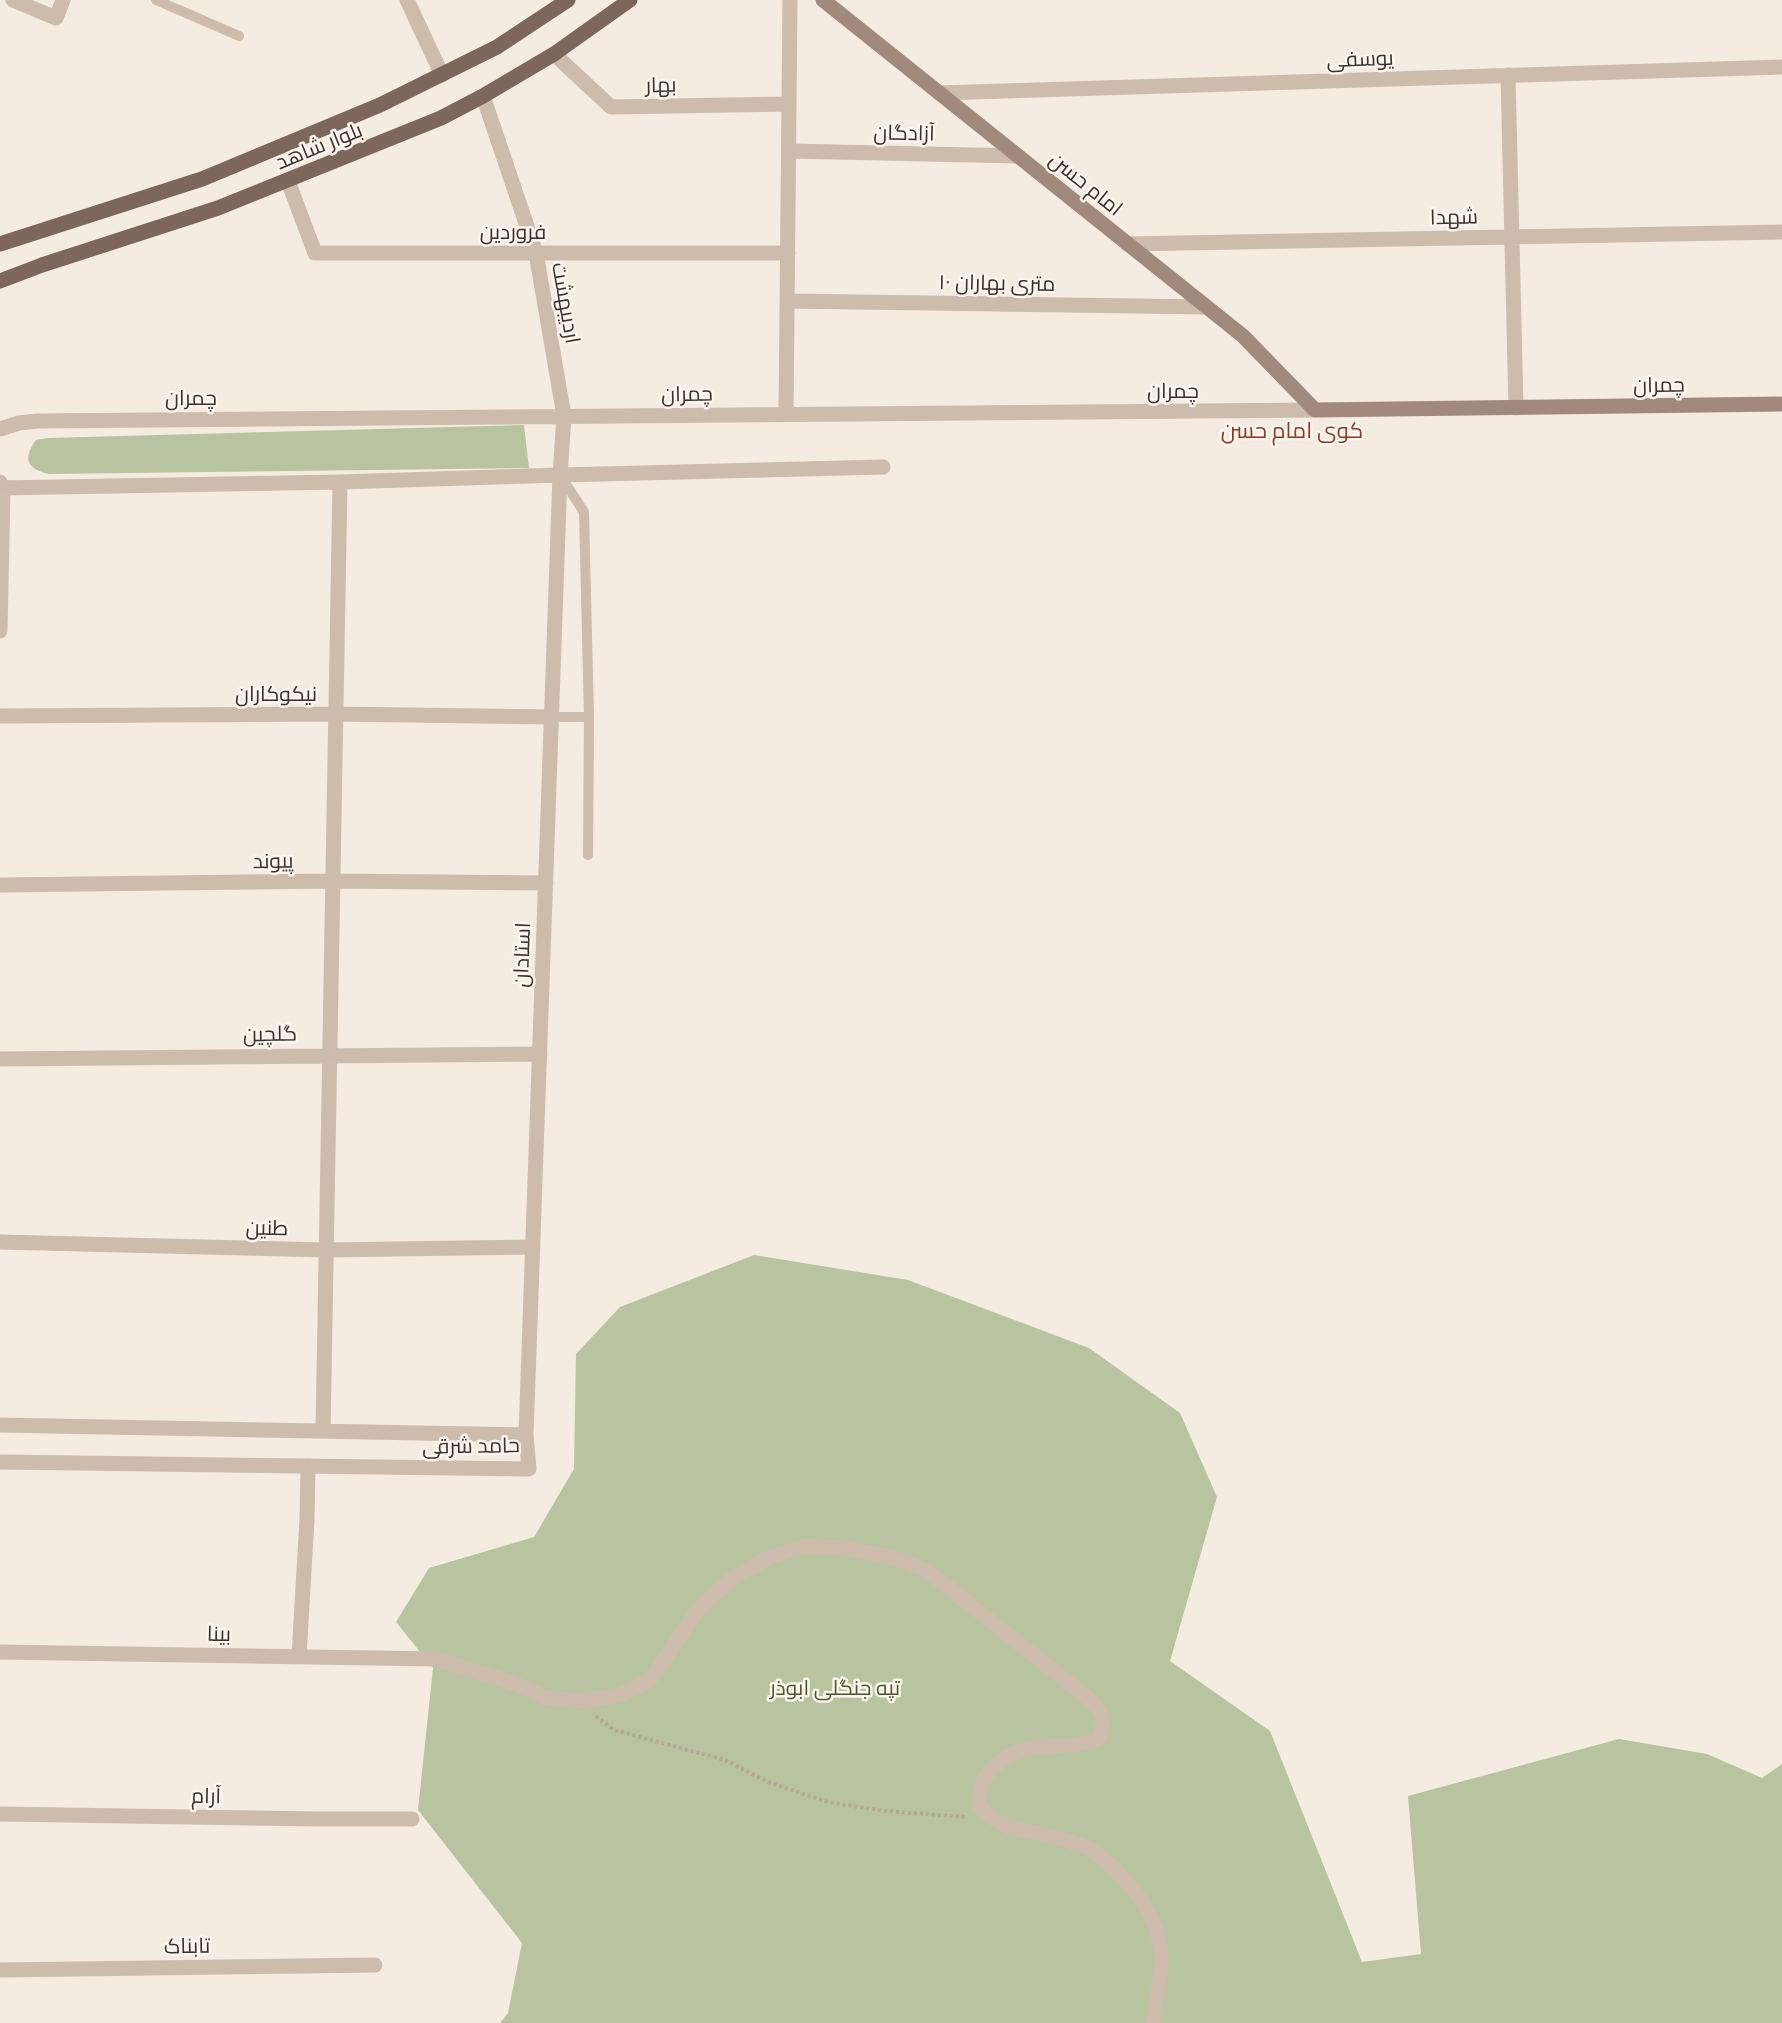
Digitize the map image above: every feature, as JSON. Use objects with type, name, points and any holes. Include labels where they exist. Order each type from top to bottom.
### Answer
[{"type":"main road","name":"بلوار شاهد","points":[[0,244],[202,179],[380,105],[497,47],[568,0]]},
{"type":"main road","name":"بلوار شاهد","points":[[0,281],[42,265],[218,208],[441,118],[554,54],[630,0]]},
{"type":"street","points":[[13,0],[56,18],[63,0]]},
{"type":"street","points":[[407,0],[442,75]]},
{"type":"street","points":[[786,414],[790,0]]},
{"type":"street","name":"امام حسن","points":[[823,0],[1243,336],[1315,410]]},
{"type":"street","name":"بهار","points":[[554,54],[611,107],[789,104]]},
{"type":"street","name":"یوسفی","points":[[939,93],[1782,67]]},
{"type":"street","points":[[1508,75],[1516,408]]},
{"type":"street","name":"اردیبهشت","points":[[483,96],[536,253],[564,416]]},
{"type":"street","name":"آزادگان","points":[[789,151],[1018,156]]},
{"type":"street","name":"فروردین","points":[[288,181],[315,253],[788,254]]},
{"type":"street","name":"شهدا","points":[[1127,244],[1782,232]]},
{"type":"street","name":"۱۰ متری بهاران","points":[[787,301],[1206,307]]},
{"type":"street","name":"چمران","points":[[0,429],[19,423],[37,421],[1782,404]]},
{"type":"street","points":[[560,476],[564,416]]},
{"type":"street","points":[[0,631],[1,486],[340,482],[883,466]]},
{"type":"street","name":"استادان","points":[[526,1435],[560,476]]},
{"type":"street","points":[[323,1431],[340,482]]},
{"type":"street","name":"نیکوکاران","points":[[0,716],[336,714],[552,717]]},
{"type":"street","name":"پیوند","points":[[0,885],[333,881],[546,883]]},
{"type":"street","name":"گلچین","points":[[0,1059],[330,1054],[540,1054]]},
{"type":"street","name":"طنین","points":[[0,1242],[326,1250],[533,1247]]},
{"type":"street","name":"حامد شرقی","points":[[0,1425],[526,1435],[529,1469],[0,1462]]},
{"type":"street","points":[[299,1656],[308,1466]]},
{"type":"street","name":"بینا","points":[[0,1652],[437,1659],[516,1684],[547,1698],[576,1700],[620,1695],[649,1681],[700,1607],[732,1579],[768,1558],[804,1546],[842,1548],[891,1557],[926,1570],[1088,1698],[1102,1714],[1103,1728],[1099,1738],[1086,1743],[1035,1747],[1008,1754],[986,1773],[979,1791],[979,1807],[991,1818]]},
{"type":"street","name":"آرام","points":[[0,1814],[412,1819]]},
{"type":"street","points":[[991,1818],[1020,1830],[1053,1837],[1090,1849],[1112,1866],[1137,1892],[1157,1937],[1161,1962],[1152,2023]]},
{"type":"street","name":"تابناک","points":[[0,1970],[375,1965]]},
{"type":"lane","points":[[156,0],[239,36]]},
{"type":"lane","points":[[560,476],[584,512],[589,717],[588,855]]},
{"type":"lane","points":[[552,717],[589,717]]},
{"type":"path","points":[[576,1700],[614,1730],[725,1760],[768,1782],[828,1802],[884,1811],[991,1818]]},
{"type":"green space","points":[[524,425],[529,468],[49,474],[31,466],[28,457],[36,440],[48,438]]},
{"type":"green space","name":"تپه جنگلی ابوذر","points":[[754,1255],[908,1280],[1089,1348],[1180,1413],[1217,1497],[1170,1661],[1270,1731],[1362,1962],[1421,1954],[1408,1796],[1619,1739],[1707,1754],[1762,1778],[1782,1764],[1782,2023],[500,2023],[508,2013],[522,1943],[418,1810],[433,1668],[396,1622],[429,1568],[534,1537],[574,1469],[576,1354],[620,1307]]},
{"type":"district","name":"کوی امام حسن","points":[[1292,431]]}]
